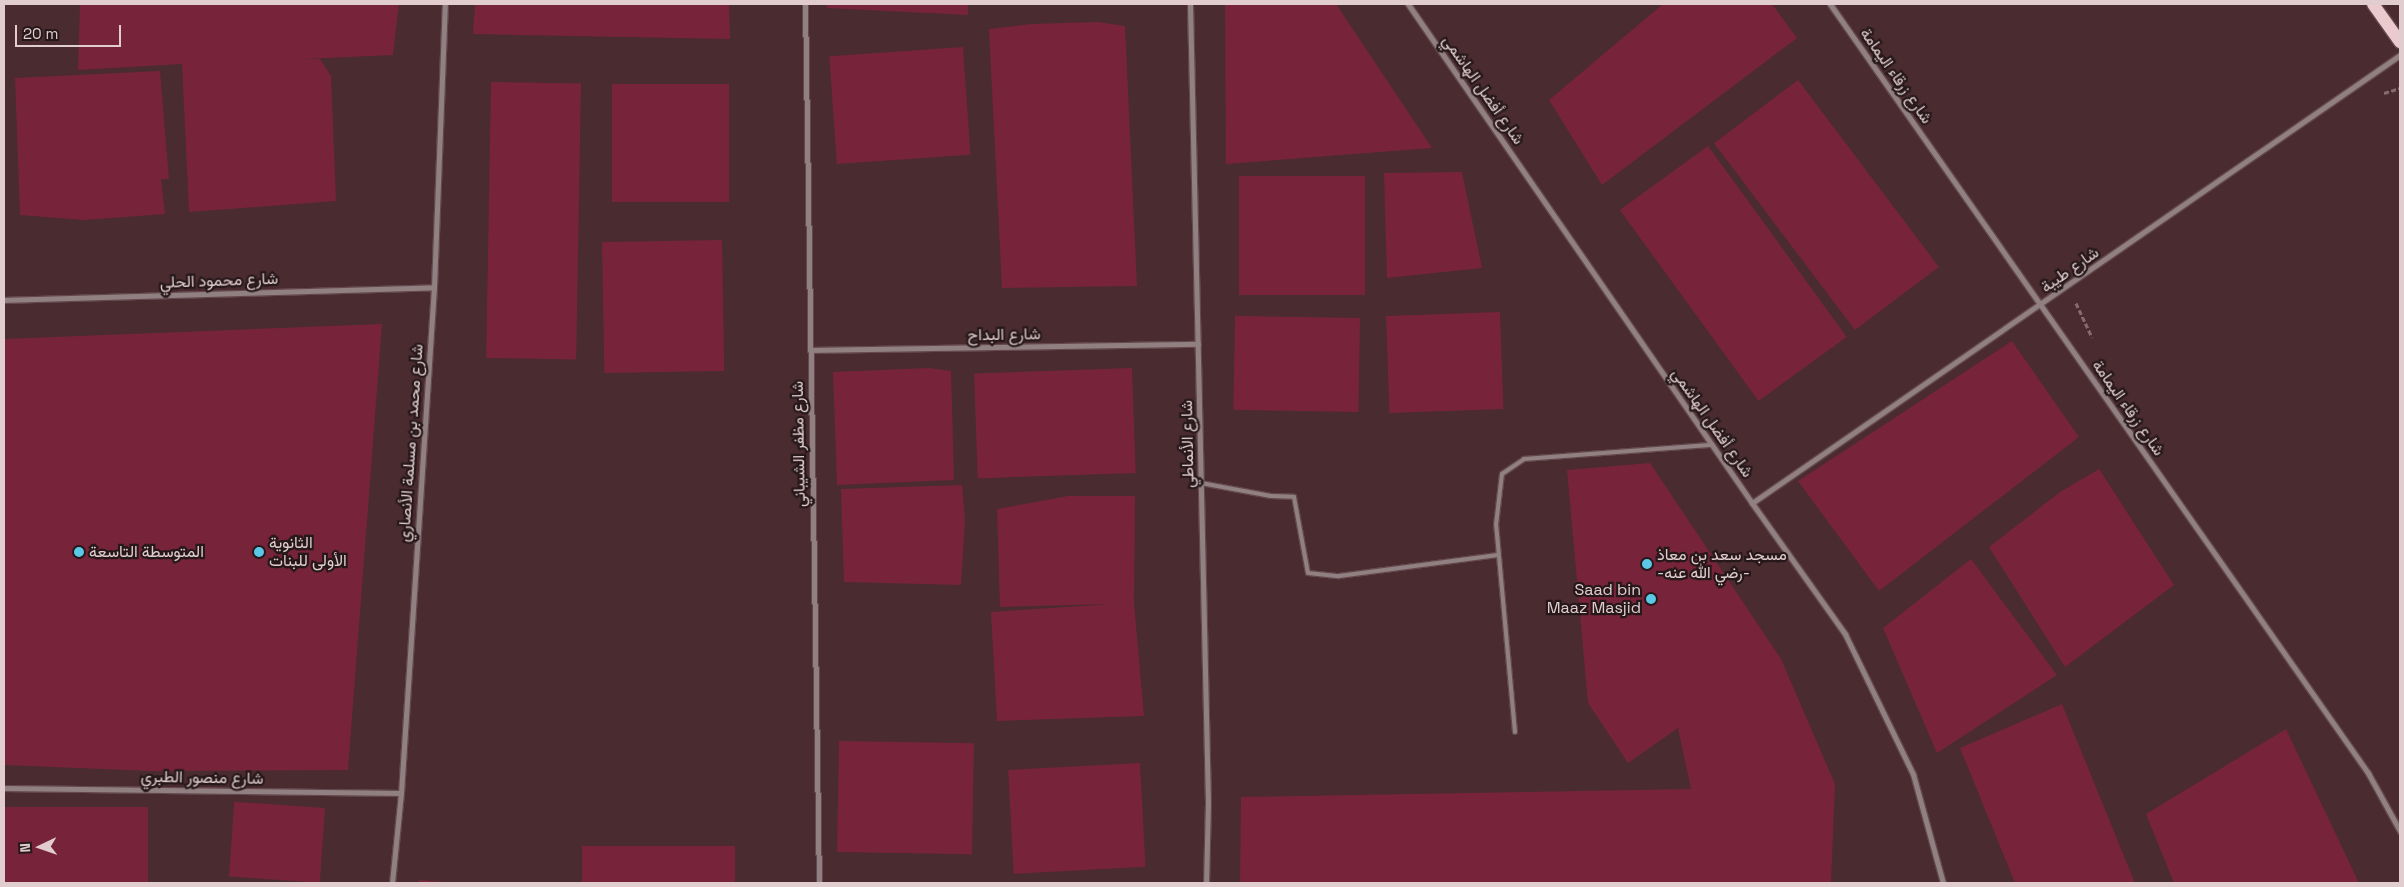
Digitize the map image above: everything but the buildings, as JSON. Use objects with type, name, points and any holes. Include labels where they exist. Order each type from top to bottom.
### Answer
[{"type":"main road","points":[[2373,4],[2400,42]]},
{"type":"street","name":"شارع محمد بن مسلمة الأنصاري","points":[[392,883],[401,794],[434,287],[445,4]]},
{"type":"street","name":"شارع مظفر الشيباني","points":[[805,4],[819,883]]},
{"type":"street","name":"شارع الأنماطي","points":[[1190,4],[1208,802],[1206,883]]},
{"type":"street","name":"شارع أفضل الهاشمي","points":[[1408,4],[1752,503],[1845,634],[1912,774],[1943,883]]},
{"type":"street","name":"شارع زرقاء اليمامة","points":[[1830,4],[2368,773],[2400,831]]},
{"type":"street","name":"شارع طيبة","points":[[1752,503],[2400,55]]},
{"type":"street","name":"شارع محمود الحلي","points":[[4,300],[434,287]]},
{"type":"street","name":"شارع البداح","points":[[810,350],[1198,344]]},
{"type":"street","name":"شارع منصور الطبري","points":[[4,788],[401,794]]},
{"type":"lane","points":[[1515,732],[1496,525],[1502,474],[1524,459],[1712,445]]},
{"type":"lane","points":[[1201,483],[1271,496],[1294,497],[1308,573],[1339,576],[1498,555]]},
{"type":"path","points":[[2383,94],[2400,88]]},
{"type":"path","points":[[2084,297],[2076,303],[2096,346]]},
{"type":"place","name":"المتوسطة التاسعة","points":[[79,552]]},
{"type":"place","name":"الثانوية الأولى للبنات","points":[[259,552]]},
{"type":"place","name":"مسجد سعد بن معاذ -رضي الله عنه-","points":[[1647,564]]},
{"type":"place","name":"Saad bin Maaz Masjid","points":[[1651,599]]}]
